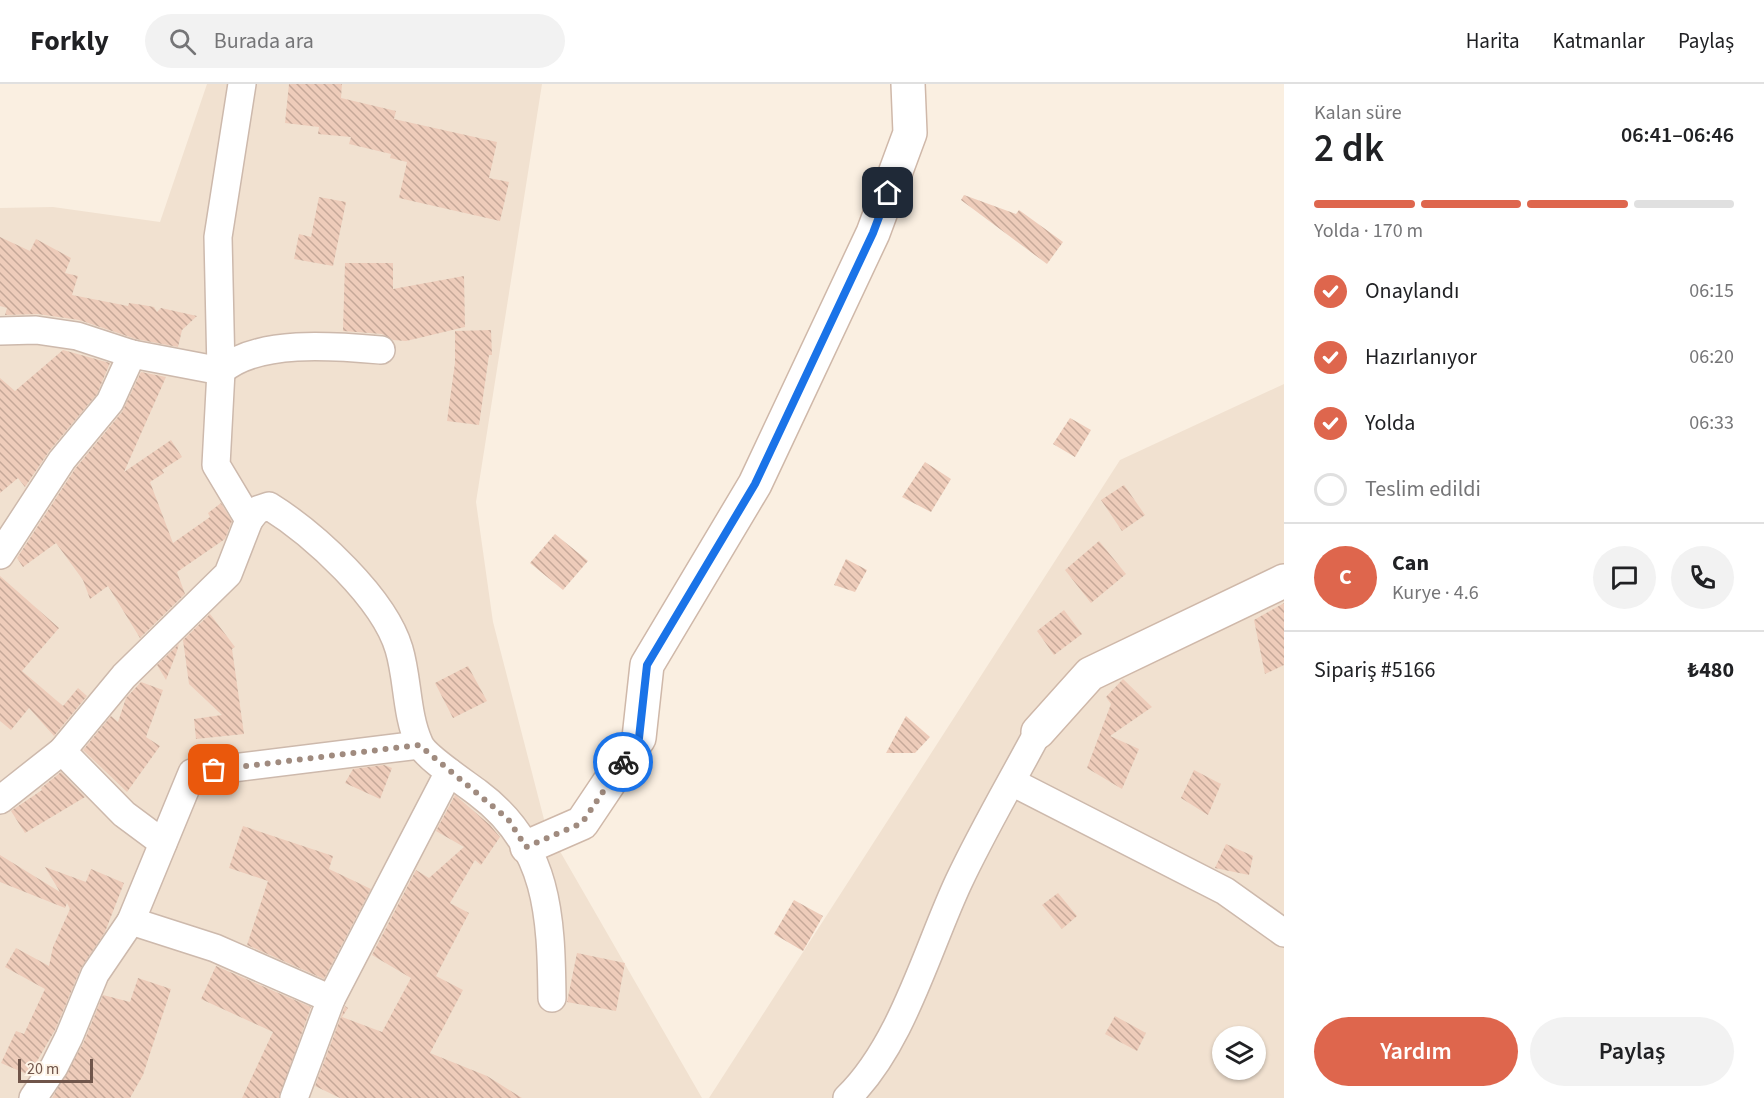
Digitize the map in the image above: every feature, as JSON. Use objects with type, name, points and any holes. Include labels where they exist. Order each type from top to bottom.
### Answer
[{"type":"street","points":[[242,84],[218,237],[221,371],[216,465],[249,520]]},
{"type":"street","points":[[526,847],[582,823],[639,738],[647,665],[755,484],[873,233],[910,133],[908,84]]},
{"type":"street","points":[[0,332],[36,330],[77,336],[132,354],[221,371]]},
{"type":"street","points":[[221,371],[233,360],[266,350],[330,346],[381,350]]},
{"type":"street","points":[[0,555],[62,460],[110,402],[132,354]]},
{"type":"street","points":[[0,800],[62,751],[124,676],[228,574],[249,520],[257,510],[269,506],[310,534],[350,574],[371,601],[399,648],[419,745],[508,819],[526,847],[537,870],[548,913],[552,998]]},
{"type":"street","points":[[848,1098],[863,1083],[901,1017],[959,879],[1038,732],[1090,674],[1284,581]]},
{"type":"street","points":[[33,1098],[54,1067],[95,974],[131,921],[192,773],[419,745]]},
{"type":"street","points":[[62,751],[124,814],[163,843]]},
{"type":"street","points":[[294,1098],[331,999],[449,772]]},
{"type":"street","points":[[1012,782],[1225,891],[1284,933]]},
{"type":"street","points":[[131,921],[215,948],[331,999]]},
{"type":"shaded area","points":[[207,84],[542,84],[476,502],[493,622],[546,827],[702,1098],[0,1098],[0,208],[53,207],[160,222]]},
{"type":"shaded area","points":[[1284,384],[1284,1098],[709,1098],[1120,460]]},
{"type":"building","points":[[289,84],[342,84],[341,98],[396,111],[394,119],[497,142],[489,178],[509,182],[500,221],[399,198],[407,162],[390,158],[391,154],[349,144],[351,137],[318,134],[319,127],[285,123]]},
{"type":"building","points":[[964,195],[1016,214],[1019,210],[1063,242],[1047,264],[961,200]]},
{"type":"building","points":[[319,197],[346,202],[333,266],[294,259],[299,234],[311,237]]},
{"type":"building","points":[[0,237],[30,251],[36,239],[71,258],[65,273],[78,276],[72,295],[128,306],[129,303],[154,307],[157,312],[161,308],[197,316],[182,330],[178,347],[136,339],[79,320],[38,314],[5,315],[7,308],[0,306]]},
{"type":"building","points":[[345,263],[393,263],[393,289],[464,276],[465,327],[406,341],[393,340],[382,334],[343,331]]},
{"type":"building","points":[[491,330],[492,355],[489,355],[479,425],[447,421],[455,363],[455,331]]},
{"type":"building","points":[[63,350],[110,363],[97,394],[50,450],[25,487],[18,478],[0,493],[0,378],[15,391]]},
{"type":"building","points":[[141,372],[166,377],[124,472],[171,440],[182,457],[162,470],[164,473],[150,482],[173,543],[210,517],[208,513],[221,503],[232,521],[225,539],[177,572],[185,594],[140,638],[108,586],[90,599],[83,580],[56,543],[23,567],[17,558],[75,469],[122,412]]},
{"type":"building","points":[[1070,418],[1091,430],[1075,457],[1053,444]]},
{"type":"building","points":[[925,462],[951,479],[931,512],[902,497]]},
{"type":"building","points":[[1124,485],[1145,515],[1122,531],[1101,500]]},
{"type":"building","points":[[555,534],[588,561],[563,590],[530,563]]},
{"type":"building","points":[[1099,541],[1126,574],[1091,603],[1065,570]]},
{"type":"building","points":[[846,559],[867,570],[855,592],[834,585]]},
{"type":"building","points":[[0,576],[59,628],[22,671],[63,706],[78,688],[87,696],[54,736],[29,708],[11,730],[0,721]]},
{"type":"building","points":[[1284,603],[1284,665],[1265,674],[1254,620]]},
{"type":"building","points":[[1064,610],[1082,634],[1054,655],[1037,631]]},
{"type":"building","points":[[210,614],[235,647],[232,649],[244,734],[196,739],[194,719],[222,715],[189,684],[183,640]]},
{"type":"building","points":[[179,644],[176,654],[166,680],[157,665]]},
{"type":"building","points":[[468,666],[487,701],[453,718],[435,683]]},
{"type":"building","points":[[1123,679],[1152,707],[1110,736],[1139,749],[1122,789],[1087,768],[1111,704],[1106,697]]},
{"type":"building","points":[[141,682],[163,690],[146,737],[160,746],[127,792],[83,750],[111,716],[118,722],[126,698]]},
{"type":"building","points":[[906,716],[930,737],[915,753],[886,753]]},
{"type":"building","points":[[384,765],[392,768],[380,799],[345,783],[353,769]]},
{"type":"building","points":[[1194,770],[1221,784],[1208,815],[1181,798]]},
{"type":"building","points":[[61,772],[85,797],[25,833],[11,811],[42,790],[41,788]]},
{"type":"building","points":[[455,795],[490,825],[500,837],[481,865],[475,860],[450,903],[469,913],[436,976],[463,990],[430,1053],[487,1076],[522,1098],[340,1098],[315,1086],[345,1006],[348,1008],[342,1017],[382,1032],[411,978],[372,955],[416,870],[429,878],[464,847],[436,831]]},
{"type":"building","points":[[243,826],[333,856],[329,869],[371,889],[324,979],[247,945],[268,881],[229,868]]},
{"type":"building","points":[[1226,844],[1253,856],[1249,875],[1215,868]]},
{"type":"building","points":[[0,855],[60,892],[45,867],[86,882],[91,869],[124,883],[105,932],[81,968],[55,1030],[29,1075],[1,1063],[16,1031],[24,1034],[45,989],[5,967],[16,948],[49,966],[53,947],[70,909],[67,903],[65,908],[0,882]]},
{"type":"building","points":[[1058,893],[1077,916],[1062,929],[1042,905]]},
{"type":"building","points":[[794,900],[823,916],[803,951],[774,934]]},
{"type":"building","points":[[577,953],[625,963],[616,1011],[567,1002]]},
{"type":"building","points":[[216,966],[311,1007],[279,1098],[242,1098],[273,1032],[201,999]]},
{"type":"building","points":[[138,978],[171,989],[143,1075],[130,1098],[52,1098],[83,1044],[103,995],[130,1002]]},
{"type":"building","points":[[1115,1016],[1146,1033],[1137,1051],[1105,1034]]},
{"type":"way so far","points":[[214,770],[419,745],[508,819],[526,847],[582,823],[623,762]]},
{"type":"route","points":[[623,762],[639,738],[647,665],[755,484],[873,233],[888,193]]}]
